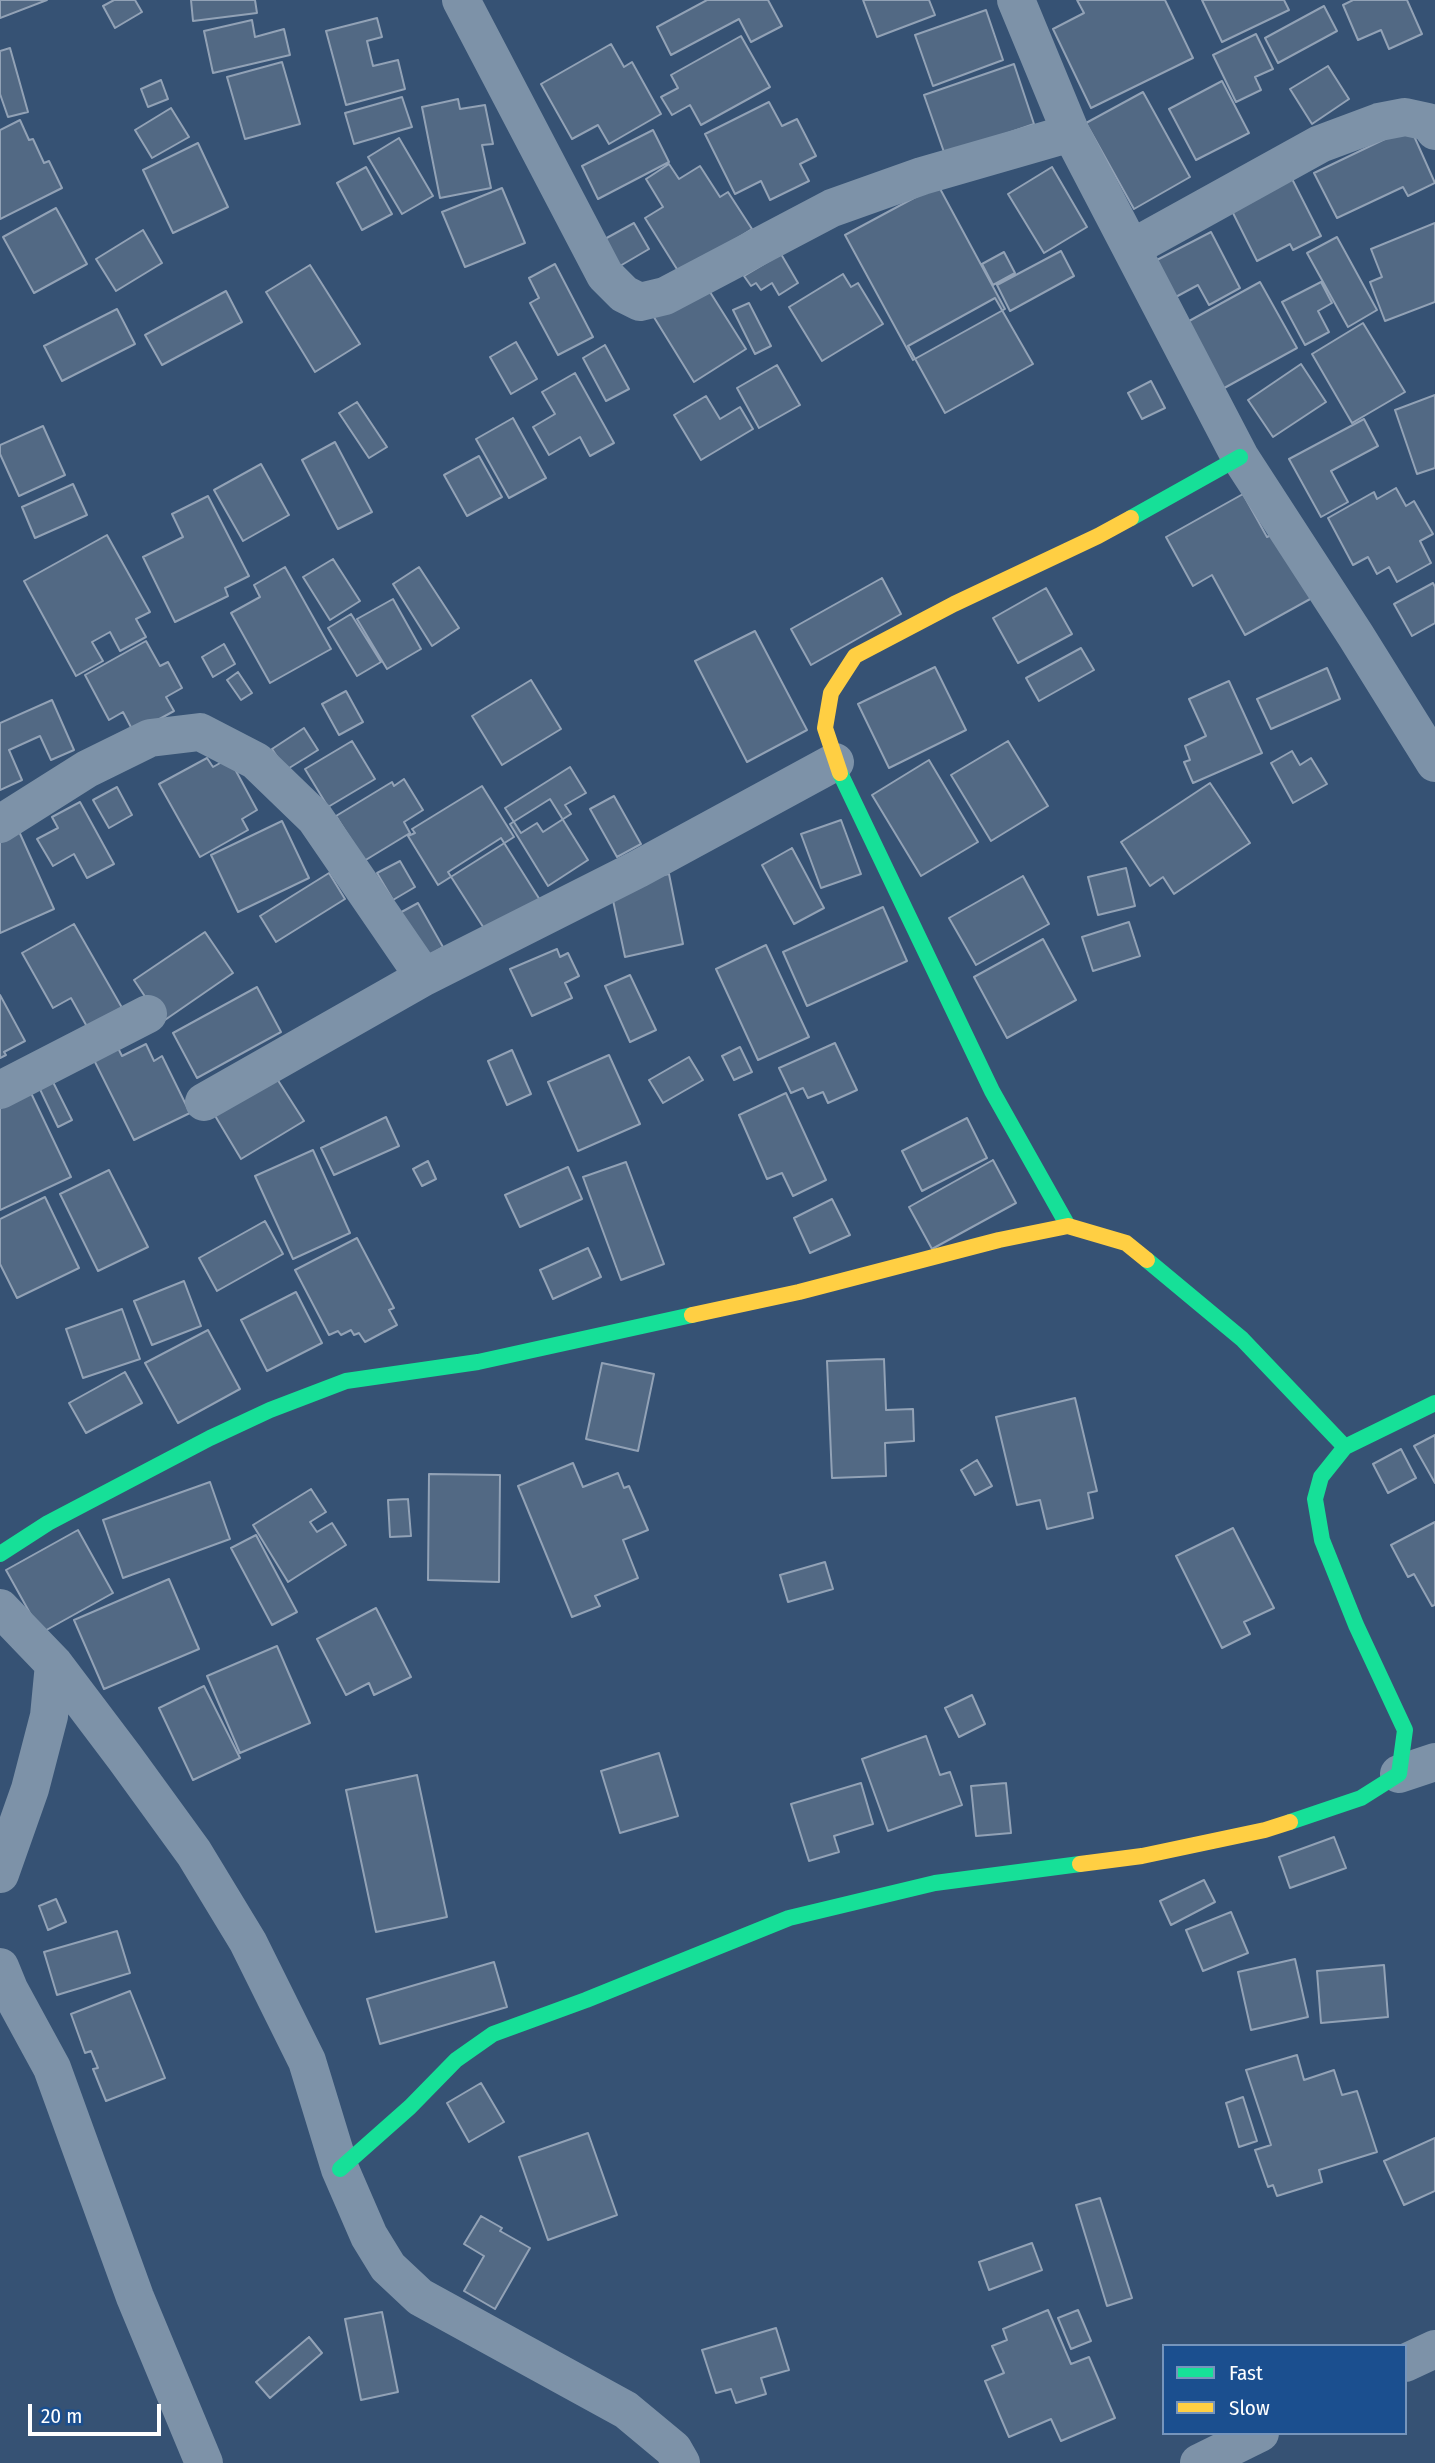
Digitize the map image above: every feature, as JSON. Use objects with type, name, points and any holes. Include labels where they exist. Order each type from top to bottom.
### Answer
[{"type":"street","points":[[461,0],[605,275],[624,294],[640,302],[665,296],[832,208],[922,176],[1071,133]]},
{"type":"street","points":[[1016,0],[1071,133],[1240,457],[1435,763]]},
{"type":"street","points":[[1132,248],[1320,144],[1379,122],[1405,117],[1428,121],[1435,131]]},
{"type":"street","points":[[1068,1226],[992,1091],[835,762],[825,728],[831,693],[855,656],[954,604],[1098,536],[1240,457]]},
{"type":"street","points":[[0,824],[87,769],[150,738],[200,732],[256,761],[315,818],[424,977]]},
{"type":"street","points":[[204,1102],[424,977],[638,869],[835,762]]},
{"type":"street","points":[[0,1090],[148,1014]]},
{"type":"street","points":[[0,1554],[48,1523],[211,1438],[270,1410],[346,1381],[478,1362],[799,1292],[999,1240],[1068,1226],[1126,1243],[1242,1339],[1345,1447]]},
{"type":"street","points":[[1399,1774],[1405,1730],[1356,1625],[1322,1540],[1315,1499],[1321,1476],[1345,1447],[1435,1403]]},
{"type":"street","points":[[0,1608],[54,1664],[194,1853],[248,1941],[307,2062],[340,2169],[369,2236],[387,2267],[420,2297],[626,2410],[673,2449],[681,2463]]},
{"type":"street","points":[[0,1874],[30,1789],[49,1716],[54,1664]]},
{"type":"street","points":[[340,2169],[410,2107],[456,2060],[493,2034],[586,2000],[789,1918],[935,1883],[1142,1856],[1265,1830],[1361,1798],[1399,1774],[1435,1762]]},
{"type":"street","points":[[0,1967],[9,1990],[52,2068],[135,2297],[204,2463]]},
{"type":"street","points":[[1407,2362],[1435,2349]]},
{"type":"street","points":[[1199,2463],[1256,2435]]},
{"type":"building","points":[[0,0],[47,0],[0,18]]},
{"type":"building","points":[[114,0],[135,0],[142,12],[115,28],[103,6]]},
{"type":"building","points":[[191,0],[255,0],[257,13],[193,21]]},
{"type":"building","points":[[707,0],[768,0],[782,26],[751,42],[739,19],[671,55],[657,27]]},
{"type":"building","points":[[863,0],[929,0],[935,15],[877,37]]},
{"type":"building","points":[[1077,0],[1165,0],[1193,58],[1091,108],[1053,29],[1084,13]]},
{"type":"building","points":[[1202,0],[1284,0],[1289,10],[1222,42]]},
{"type":"building","points":[[1353,0],[1407,0],[1422,34],[1389,49],[1381,30],[1358,40],[1343,5]]},
{"type":"building","points":[[1324,6],[1337,31],[1278,63],[1265,38]]},
{"type":"building","points":[[986,10],[1003,60],[933,86],[915,35]]},
{"type":"building","points":[[377,18],[382,37],[367,41],[373,66],[398,60],[405,89],[346,105],[326,31]]},
{"type":"building","points":[[252,20],[255,37],[284,29],[290,55],[213,73],[204,31]]},
{"type":"building","points":[[1256,34],[1273,69],[1255,77],[1261,90],[1236,102],[1213,55]]},
{"type":"building","points":[[741,36],[770,87],[701,125],[690,105],[672,115],[661,97],[678,88],[671,75]]},
{"type":"building","points":[[611,44],[624,67],[632,62],[661,114],[609,144],[598,125],[572,139],[541,84]]},
{"type":"building","points":[[10,48],[28,112],[8,117],[0,94],[0,51]]},
{"type":"building","points":[[282,62],[300,124],[245,139],[227,77]]},
{"type":"building","points":[[1014,64],[1034,124],[945,155],[924,95]]},
{"type":"building","points":[[1328,66],[1349,99],[1312,124],[1290,89]]},
{"type":"building","points":[[161,80],[168,99],[148,107],[141,89]]},
{"type":"building","points":[[1222,81],[1249,133],[1196,160],[1169,109]]},
{"type":"building","points":[[1143,92],[1190,177],[1134,209],[1086,123]]},
{"type":"building","points":[[402,97],[412,127],[354,144],[345,113]]},
{"type":"building","points":[[458,99],[460,109],[485,105],[493,144],[482,145],[491,188],[440,198],[422,107]]},
{"type":"building","points":[[769,102],[782,126],[797,119],[816,156],[800,164],[809,181],[770,200],[761,181],[735,194],[705,134]]},
{"type":"building","points":[[171,108],[189,137],[152,158],[135,130]]},
{"type":"building","points":[[20,120],[44,163],[49,161],[62,188],[0,219],[0,130]]},
{"type":"building","points":[[1410,127],[1435,183],[1408,196],[1403,187],[1337,218],[1314,173]]},
{"type":"building","points":[[653,130],[669,162],[598,199],[582,166]]},
{"type":"building","points":[[399,138],[433,196],[402,214],[368,157]]},
{"type":"building","points":[[198,143],[228,207],[173,233],[143,170]]},
{"type":"building","points":[[669,164],[679,179],[700,166],[720,197],[728,192],[752,229],[680,274],[645,218],[663,207],[646,179]]},
{"type":"building","points":[[366,167],[392,214],[362,230],[337,183]]},
{"type":"building","points":[[1052,167],[1087,227],[1044,253],[1008,194]]},
{"type":"building","points":[[1286,167],[1321,236],[1293,250],[1290,244],[1257,261],[1226,199]]},
{"type":"building","points":[[938,185],[1005,309],[913,360],[845,235]]},
{"type":"building","points":[[502,188],[525,243],[465,267],[442,212]]},
{"type":"building","points":[[56,208],[87,264],[34,293],[3,237]]},
{"type":"building","points":[[634,223],[649,249],[608,273],[592,246]]},
{"type":"building","points":[[1435,223],[1435,302],[1385,321],[1370,282],[1382,277],[1371,249]]},
{"type":"building","points":[[143,230],[162,263],[116,291],[96,259]]},
{"type":"building","points":[[1211,232],[1240,288],[1209,305],[1198,285],[1172,299],[1153,262]]},
{"type":"building","points":[[1337,237],[1377,310],[1348,327],[1307,253]]},
{"type":"building","points":[[1061,251],[1074,276],[1010,311],[997,285]]},
{"type":"building","points":[[1004,252],[1015,273],[993,285],[982,264]]},
{"type":"building","points":[[781,254],[798,283],[779,295],[772,283],[761,290],[756,283],[751,286],[744,276]]},
{"type":"building","points":[[555,264],[593,337],[558,355],[530,303],[539,298],[529,278]]},
{"type":"building","points":[[310,265],[360,344],[315,372],[266,292]]},
{"type":"building","points":[[843,274],[851,287],[858,283],[883,324],[822,361],[789,307]]},
{"type":"building","points":[[703,281],[746,349],[694,382],[652,314]]},
{"type":"building","points":[[1260,282],[1297,348],[1217,392],[1180,326]]},
{"type":"building","points":[[1321,282],[1332,303],[1318,311],[1329,332],[1305,345],[1282,302]]},
{"type":"building","points":[[226,291],[242,322],[162,365],[145,335]]},
{"type":"building","points":[[995,298],[1033,364],[945,413],[908,346]]},
{"type":"building","points":[[749,303],[771,346],[755,354],[733,310]]},
{"type":"building","points":[[117,309],[135,344],[62,381],[44,346]]},
{"type":"building","points":[[1363,323],[1405,392],[1352,423],[1312,354]]},
{"type":"building","points":[[516,342],[537,379],[511,394],[490,357]]},
{"type":"building","points":[[605,345],[629,389],[606,401],[583,358]]},
{"type":"building","points":[[1301,364],[1326,402],[1273,437],[1248,400]]},
{"type":"building","points":[[777,365],[800,405],[759,428],[737,388]]},
{"type":"building","points":[[575,373],[614,443],[590,456],[580,437],[549,455],[533,427],[555,414],[542,392]]},
{"type":"building","points":[[1151,381],[1165,408],[1142,419],[1128,393]]},
{"type":"building","points":[[1435,395],[1435,468],[1417,474],[1395,410]]},
{"type":"building","points":[[706,396],[720,419],[740,407],[753,429],[701,460],[674,415]]},
{"type":"building","points":[[357,402],[387,447],[369,458],[339,413]]},
{"type":"building","points":[[513,418],[546,478],[509,498],[476,439]]},
{"type":"building","points":[[1364,419],[1378,446],[1331,471],[1348,502],[1321,517],[1289,459]]},
{"type":"building","points":[[43,426],[65,475],[19,496],[0,454],[0,445]]},
{"type":"building","points":[[335,442],[372,512],[338,529],[302,460]]},
{"type":"building","points":[[479,456],[502,497],[467,516],[444,475]]},
{"type":"building","points":[[261,464],[289,515],[243,541],[214,490]]},
{"type":"building","points":[[73,484],[87,515],[35,538],[22,507]]},
{"type":"building","points":[[1396,488],[1406,506],[1414,501],[1433,534],[1420,541],[1431,563],[1397,582],[1389,567],[1377,574],[1368,557],[1353,565],[1328,518],[1374,492],[1377,499]]},
{"type":"building","points":[[1243,494],[1267,537],[1275,533],[1312,598],[1245,635],[1212,575],[1193,586],[1166,537]]},
{"type":"building","points":[[208,496],[249,576],[225,588],[228,596],[175,622],[143,557],[183,537],[172,514]]},
{"type":"building","points":[[107,535],[150,612],[136,619],[146,637],[120,651],[110,632],[92,642],[103,661],[76,676],[24,581]]},
{"type":"building","points":[[333,559],[360,601],[330,620],[303,577]]},
{"type":"building","points":[[285,567],[331,649],[270,683],[231,613],[260,597],[254,585]]},
{"type":"building","points":[[419,567],[459,628],[432,646],[393,584]]},
{"type":"building","points":[[882,578],[901,614],[811,665],[791,629]]},
{"type":"building","points":[[1433,583],[1435,623],[1412,636],[1394,604]]},
{"type":"building","points":[[1046,588],[1072,634],[1018,663],[993,618]]},
{"type":"building","points":[[393,599],[421,649],[387,669],[357,619]]},
{"type":"building","points":[[351,614],[381,662],[357,676],[328,628]]},
{"type":"building","points":[[755,631],[807,730],[747,762],[695,661]]},
{"type":"building","points":[[146,641],[160,666],[168,662],[182,688],[166,697],[174,711],[134,733],[123,712],[109,720],[85,675]]},
{"type":"building","points":[[224,644],[235,664],[213,677],[202,657]]},
{"type":"building","points":[[1081,648],[1094,670],[1039,701],[1026,678]]},
{"type":"building","points":[[935,667],[966,730],[889,768],[858,704]]},
{"type":"building","points":[[1327,668],[1340,699],[1271,729],[1257,699]]},
{"type":"building","points":[[238,672],[252,693],[241,700],[227,680]]},
{"type":"building","points":[[531,680],[561,729],[502,765],[472,716]]},
{"type":"building","points":[[1229,681],[1262,753],[1193,783],[1184,762],[1190,760],[1185,746],[1206,736],[1189,699]]},
{"type":"building","points":[[346,691],[363,722],[339,735],[322,704]]},
{"type":"building","points":[[52,700],[74,750],[51,760],[40,736],[9,750],[22,780],[0,790],[0,723]]},
{"type":"building","points":[[304,728],[318,750],[286,770],[272,749]]},
{"type":"building","points":[[352,741],[375,779],[328,807],[305,769]]},
{"type":"building","points":[[1008,741],[1048,806],[991,841],[951,775]]},
{"type":"building","points":[[1292,751],[1300,765],[1311,758],[1327,784],[1293,803],[1271,763]]},
{"type":"building","points":[[207,758],[213,767],[229,758],[257,810],[242,819],[248,830],[200,857],[159,784]]},
{"type":"building","points":[[929,760],[978,842],[921,876],[872,795]]},
{"type":"building","points":[[570,767],[586,793],[565,805],[571,814],[543,832],[537,823],[521,833],[505,808]]},
{"type":"building","points":[[404,779],[423,810],[404,822],[410,833],[364,861],[336,816],[392,782],[394,786]]},
{"type":"building","points":[[1210,783],[1250,843],[1174,894],[1163,877],[1150,886],[1121,842]]},
{"type":"building","points":[[482,786],[514,837],[438,885],[408,836],[415,833],[412,829]]},
{"type":"building","points":[[117,787],[132,815],[109,828],[93,800]]},
{"type":"building","points":[[614,796],[641,844],[617,857],[590,809]]},
{"type":"building","points":[[550,799],[588,860],[548,886],[510,824]]},
{"type":"building","points":[[80,802],[114,864],[87,878],[74,854],[53,866],[37,839],[58,828],[52,817]]},
{"type":"building","points":[[841,820],[861,874],[821,888],[801,834]]},
{"type":"building","points":[[282,821],[309,878],[238,912],[211,855]]},
{"type":"building","points":[[17,827],[54,909],[0,933],[0,835]]},
{"type":"building","points":[[501,838],[540,900],[487,933],[448,872]]},
{"type":"building","points":[[792,848],[824,908],[794,924],[762,865]]},
{"type":"building","points":[[400,861],[415,887],[393,900],[377,873]]},
{"type":"building","points":[[1126,868],[1135,906],[1098,915],[1088,877]]},
{"type":"building","points":[[329,873],[345,899],[276,942],[260,916]]},
{"type":"building","points":[[669,874],[683,944],[625,957],[610,886]]},
{"type":"building","points":[[1023,876],[1049,924],[976,965],[949,918]]},
{"type":"building","points":[[418,903],[443,947],[421,960],[396,915]]},
{"type":"building","points":[[883,907],[907,961],[807,1006],[783,952]]},
{"type":"building","points":[[1129,922],[1140,956],[1093,971],[1082,937]]},
{"type":"building","points":[[74,924],[125,1013],[90,1032],[71,998],[53,1008],[22,953]]},
{"type":"building","points":[[205,932],[233,973],[162,1022],[134,980]]},
{"type":"building","points":[[1043,939],[1076,1000],[1007,1038],[974,977]]},
{"type":"building","points":[[766,945],[809,1037],[758,1060],[716,969]]},
{"type":"building","points":[[557,949],[560,957],[568,953],[579,976],[565,983],[572,998],[532,1016],[510,969]]},
{"type":"building","points":[[630,975],[656,1030],[630,1042],[605,986]]},
{"type":"building","points":[[257,987],[281,1032],[197,1078],[173,1033]]},
{"type":"building","points":[[0,995],[25,1041],[4,1052],[6,1055],[0,1058]]},
{"type":"building","points":[[835,1043],[857,1090],[828,1103],[823,1092],[808,1098],[803,1088],[791,1093],[779,1068]]},
{"type":"building","points":[[146,1044],[154,1061],[162,1056],[190,1113],[134,1140],[93,1058],[117,1046],[122,1056]]},
{"type":"building","points":[[740,1047],[752,1072],[734,1080],[722,1056]]},
{"type":"building","points":[[512,1050],[531,1094],[507,1105],[488,1061]]},
{"type":"building","points":[[609,1055],[640,1124],[578,1151],[548,1082]]},
{"type":"building","points":[[689,1057],[703,1080],[663,1103],[649,1080]]},
{"type":"building","points":[[272,1071],[304,1121],[241,1159],[211,1109]]},
{"type":"building","points":[[49,1074],[72,1120],[58,1127],[36,1081]]},
{"type":"building","points":[[31,1093],[71,1177],[0,1210],[0,1108]]},
{"type":"building","points":[[786,1093],[826,1180],[793,1196],[782,1173],[767,1179],[739,1115]]},
{"type":"building","points":[[386,1117],[399,1146],[334,1175],[321,1148]]},
{"type":"building","points":[[967,1118],[987,1158],[922,1191],[902,1151]]},
{"type":"building","points":[[313,1150],[350,1233],[293,1259],[255,1176]]},
{"type":"building","points":[[993,1160],[1016,1203],[932,1249],[909,1207]]},
{"type":"building","points":[[428,1161],[436,1179],[422,1186],[413,1169]]},
{"type":"building","points":[[626,1162],[664,1264],[621,1280],[583,1177]]},
{"type":"building","points":[[568,1167],[582,1199],[520,1227],[505,1195]]},
{"type":"building","points":[[109,1170],[148,1247],[98,1271],[60,1194]]},
{"type":"building","points":[[45,1197],[79,1268],[17,1298],[0,1264],[0,1219]]},
{"type":"building","points":[[832,1199],[850,1235],[810,1253],[794,1218]]},
{"type":"building","points":[[265,1221],[283,1254],[217,1291],[199,1258]]},
{"type":"building","points":[[357,1238],[394,1308],[389,1310],[397,1325],[365,1342],[359,1333],[354,1335],[351,1330],[341,1335],[338,1331],[329,1335],[295,1270]]},
{"type":"building","points":[[588,1248],[601,1277],[553,1299],[540,1270]]},
{"type":"building","points":[[184,1281],[201,1326],[152,1345],[134,1301]]},
{"type":"building","points":[[296,1292],[322,1343],[267,1371],[241,1320]]},
{"type":"building","points":[[122,1309],[140,1359],[83,1378],[66,1329]]},
{"type":"building","points":[[208,1330],[240,1389],[178,1423],[145,1363]]},
{"type":"building","points":[[884,1359],[886,1410],[913,1409],[914,1441],[885,1443],[886,1476],[832,1478],[827,1361]]},
{"type":"building","points":[[602,1363],[654,1374],[638,1451],[586,1439]]},
{"type":"building","points":[[125,1372],[142,1403],[86,1433],[69,1403]]},
{"type":"building","points":[[1075,1398],[1097,1491],[1088,1493],[1093,1518],[1047,1529],[1040,1500],[1017,1505],[996,1417]]},
{"type":"building","points":[[1435,1435],[1435,1483],[1414,1446]]},
{"type":"building","points":[[1401,1449],[1416,1478],[1388,1493],[1373,1464]]},
{"type":"building","points":[[977,1460],[992,1486],[975,1495],[961,1470]]},
{"type":"building","points":[[573,1463],[583,1487],[618,1473],[624,1488],[629,1486],[648,1530],[623,1540],[638,1578],[595,1596],[600,1606],[572,1617],[518,1486]]},
{"type":"building","points":[[429,1474],[500,1475],[499,1582],[428,1580]]},
{"type":"building","points":[[210,1482],[230,1539],[123,1578],[103,1520]]},
{"type":"building","points":[[311,1489],[326,1512],[310,1522],[317,1532],[332,1523],[346,1545],[288,1582],[253,1525]]},
{"type":"building","points":[[408,1499],[411,1536],[390,1537],[388,1500]]},
{"type":"building","points":[[1435,1522],[1435,1605],[1432,1606],[1414,1574],[1408,1577],[1391,1545]]},
{"type":"building","points":[[1233,1528],[1274,1608],[1244,1622],[1250,1634],[1222,1648],[1176,1556]]},
{"type":"building","points":[[78,1530],[113,1593],[41,1633],[6,1570]]},
{"type":"building","points":[[256,1535],[297,1612],[272,1625],[231,1548]]},
{"type":"building","points":[[825,1562],[833,1589],[788,1602],[780,1575]]},
{"type":"building","points":[[169,1579],[199,1649],[104,1689],[74,1620]]},
{"type":"building","points":[[376,1608],[411,1677],[374,1695],[369,1683],[346,1695],[317,1639]]},
{"type":"building","points":[[277,1646],[310,1723],[240,1753],[207,1676]]},
{"type":"building","points":[[204,1686],[240,1758],[193,1780],[159,1708]]},
{"type":"building","points":[[972,1695],[985,1724],[959,1737],[945,1708]]},
{"type":"building","points":[[926,1736],[940,1775],[950,1772],[962,1805],[888,1831],[862,1759]]},
{"type":"building","points":[[659,1753],[678,1816],[620,1833],[601,1771]]},
{"type":"building","points":[[417,1775],[447,1917],[376,1932],[346,1790]]},
{"type":"building","points":[[861,1783],[873,1824],[834,1836],[839,1852],[809,1861],[791,1804]]},
{"type":"building","points":[[1006,1783],[1011,1833],[976,1836],[971,1786]]},
{"type":"building","points":[[1334,1837],[1346,1868],[1290,1888],[1279,1857]]},
{"type":"building","points":[[1204,1880],[1215,1902],[1171,1925],[1160,1901]]},
{"type":"building","points":[[56,1899],[66,1922],[48,1930],[39,1906]]},
{"type":"building","points":[[1231,1912],[1248,1953],[1203,1971],[1186,1930]]},
{"type":"building","points":[[117,1931],[130,1973],[57,1995],[44,1952]]},
{"type":"building","points":[[1295,1959],[1308,2017],[1251,2030],[1238,1972]]},
{"type":"building","points":[[494,1962],[507,2007],[380,2044],[367,1999]]},
{"type":"building","points":[[1384,1965],[1388,2017],[1321,2023],[1317,1971]]},
{"type":"building","points":[[130,1991],[165,2078],[106,2101],[93,2069],[98,2068],[91,2051],[85,2053],[71,2014]]},
{"type":"building","points":[[1297,2055],[1304,2080],[1334,2070],[1342,2095],[1357,2091],[1377,2152],[1319,2170],[1322,2182],[1277,2196],[1273,2185],[1268,2187],[1255,2150],[1271,2145],[1246,2070]]},
{"type":"building","points":[[481,2083],[504,2122],[469,2142],[447,2103]]},
{"type":"building","points":[[1243,2097],[1257,2141],[1239,2147],[1226,2103]]},
{"type":"building","points":[[588,2133],[617,2215],[548,2240],[519,2157]]},
{"type":"building","points":[[1435,2138],[1435,2191],[1404,2205],[1384,2161]]},
{"type":"building","points":[[1100,2198],[1132,2298],[1107,2306],[1076,2205]]},
{"type":"building","points":[[481,2216],[502,2228],[500,2231],[530,2248],[495,2309],[464,2291],[484,2256],[464,2244]]},
{"type":"building","points":[[1032,2243],[1042,2270],[989,2290],[979,2262]]},
{"type":"building","points":[[1048,2310],[1071,2364],[1089,2357],[1115,2418],[1061,2441],[1051,2419],[1009,2437],[985,2381],[1004,2373],[992,2346],[1007,2340],[1003,2329]]},
{"type":"building","points":[[1078,2310],[1091,2341],[1071,2349],[1058,2318]]},
{"type":"building","points":[[382,2312],[398,2392],[361,2400],[345,2319]]},
{"type":"building","points":[[776,2328],[789,2370],[761,2378],[766,2394],[736,2403],[731,2389],[716,2393],[702,2350]]},
{"type":"building","points":[[309,2337],[322,2353],[270,2398],[256,2382]]},
{"type":"traffic: fast","points":[[1131,518],[1240,457]]},
{"type":"traffic: fast","points":[[840,773],[992,1091],[1068,1226]]},
{"type":"traffic: fast","points":[[1147,1260],[1242,1339],[1345,1447]]},
{"type":"traffic: fast","points":[[0,1554],[48,1523],[210,1438],[270,1410],[346,1381],[478,1362],[692,1315]]},
{"type":"traffic: fast","points":[[1290,1822],[1361,1798],[1399,1774],[1405,1730],[1356,1625],[1322,1540],[1315,1499],[1321,1477],[1345,1447],[1435,1403]]},
{"type":"traffic: fast","points":[[340,2169],[410,2107],[456,2060],[493,2034],[586,2000],[789,1918],[935,1883],[1080,1864]]},
{"type":"traffic: slow","points":[[840,773],[825,728],[831,693],[855,656],[954,604],[1131,518]]},
{"type":"traffic: slow","points":[[692,1315],[799,1292],[999,1240],[1068,1226],[1126,1243],[1147,1260]]},
{"type":"traffic: slow","points":[[1080,1864],[1142,1856],[1265,1830],[1290,1822]]}]
